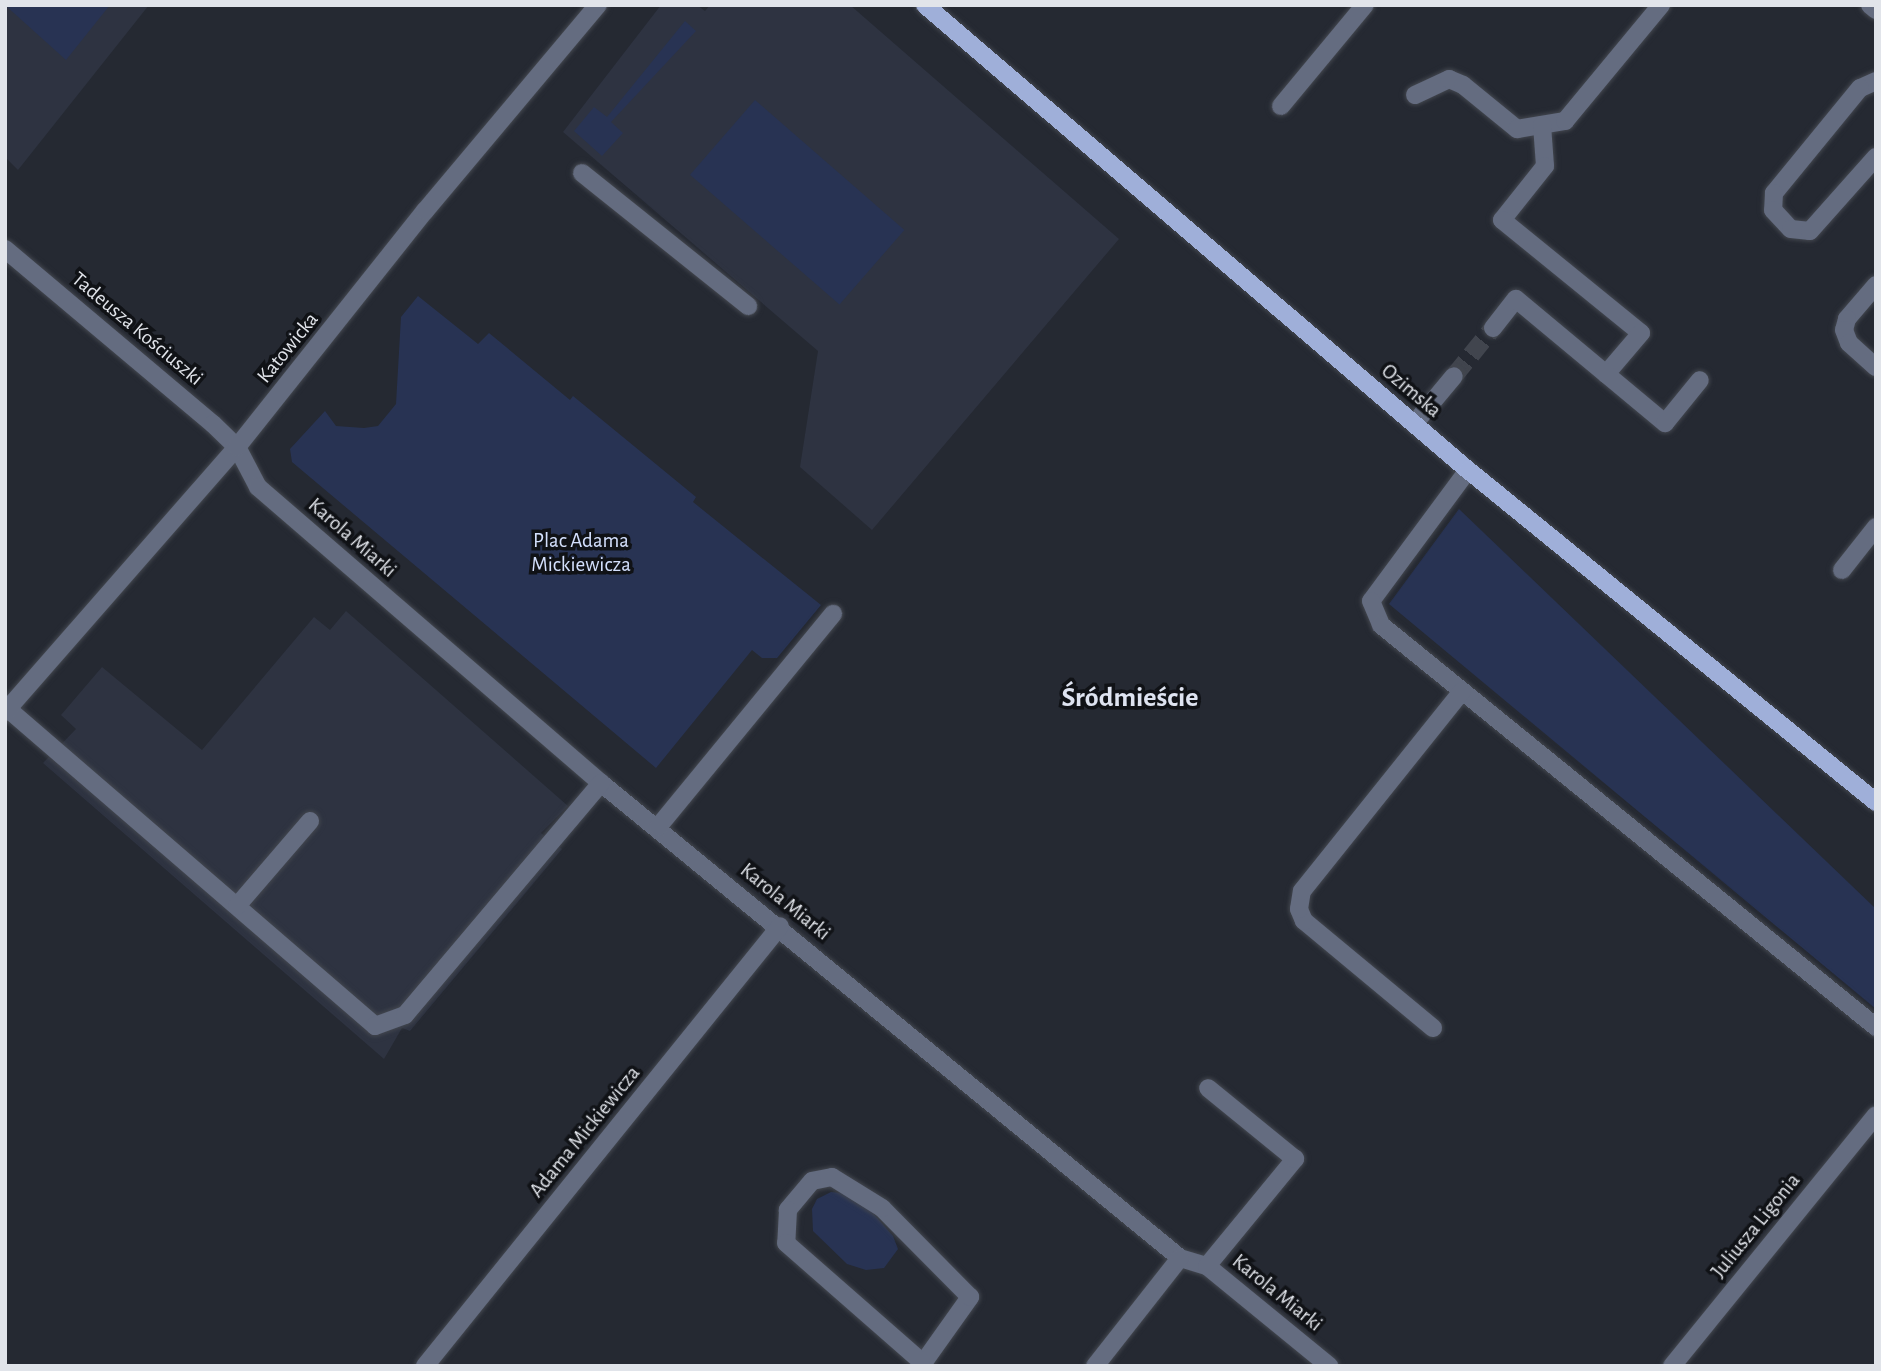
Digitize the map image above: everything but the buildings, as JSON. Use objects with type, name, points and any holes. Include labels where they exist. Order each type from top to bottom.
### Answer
[{"type":"main road","name":"Ozimska","points":[[925,5],[1468,470],[1876,802]]},
{"type":"street","name":"Katowicka","points":[[7,710],[237,447],[425,211],[598,5]]},
{"type":"street","points":[[1280,106],[1365,5]]},
{"type":"street","points":[[1415,95],[1448,79],[1463,85],[1517,129],[1565,121],[1661,5]]},
{"type":"street","points":[[1870,5],[1876,10]]},
{"type":"street","points":[[1876,81],[1860,88],[1774,193],[1773,210],[1791,229],[1810,231],[1876,157]]},
{"type":"street","points":[[1542,125],[1545,166],[1502,220],[1641,333],[1606,374]]},
{"type":"street","points":[[582,173],[748,306]]},
{"type":"street","name":"Tadeusza Kościuszki","points":[[5,248],[237,447]]},
{"type":"street","points":[[1876,285],[1847,319],[1844,330],[1849,344],[1876,367]]},
{"type":"street","points":[[1493,328],[1517,299],[1665,423],[1700,380]]},
{"type":"street","points":[[1414,424],[1454,376]]},
{"type":"street","name":"Karola Miarki","points":[[237,447],[258,487],[601,783],[780,926],[1180,1258],[1208,1266],[1329,1366]]},
{"type":"street","points":[[1468,470],[1371,601],[1381,625],[1876,1027]]},
{"type":"street","points":[[1842,570],[1876,527]]},
{"type":"street","points":[[658,827],[833,614]]},
{"type":"street","points":[[1433,1028],[1304,921],[1299,909],[1302,891],[1462,691]]},
{"type":"street","points":[[7,710],[375,1026],[405,1015],[601,783]]},
{"type":"street","points":[[237,906],[310,821]]},
{"type":"street","name":"Adama Mickiewicza","points":[[425,1366],[780,926]]},
{"type":"street","points":[[1208,1087],[1295,1159],[1208,1266]]},
{"type":"street","name":"Juliusza Ligonia","points":[[1672,1366],[1876,1115]]},
{"type":"street","points":[[832,1177],[882,1208],[970,1297],[921,1363],[786,1243],[788,1210],[812,1181],[832,1177]]},
{"type":"street","points":[[1095,1366],[1180,1258]]},
{"type":"shaded area","points":[[5,5],[149,5],[18,170],[5,157]]},
{"type":"shaded area","points":[[661,5],[697,5],[705,11],[710,5],[850,5],[1119,239],[872,530],[800,467],[818,351],[563,132]]},
{"type":"shaded area","points":[[346,611],[568,806],[541,833],[562,849],[410,1031],[402,1028],[384,1059],[43,763],[76,729],[61,715],[102,667],[202,750],[314,617],[330,630]]},
{"type":"green space","points":[[5,5],[110,5],[66,60]]},
{"type":"green space","points":[[685,21],[696,31],[611,122],[623,133],[602,156],[574,131],[594,107],[607,117]]},
{"type":"green space","points":[[755,100],[904,230],[839,305],[690,175]]},
{"type":"green space","name":"Plac Adama Mickiewicza","points":[[418,296],[478,344],[489,333],[570,400],[573,396],[696,497],[693,502],[821,605],[777,658],[762,658],[752,650],[656,768],[292,462],[290,449],[325,411],[336,426],[364,428],[378,426],[396,404],[401,317]]},
{"type":"green space","points":[[1459,509],[1876,909],[1876,1009],[1389,604]]},
{"type":"green space","points":[[831,1192],[844,1193],[866,1205],[893,1236],[898,1249],[884,1268],[866,1270],[847,1264],[813,1231],[812,1209],[817,1199]]},
{"type":"tunnel","points":[[1454,376],[1493,328]]},
{"type":"district","name":"Śródmieście","points":[[1130,698]]}]
